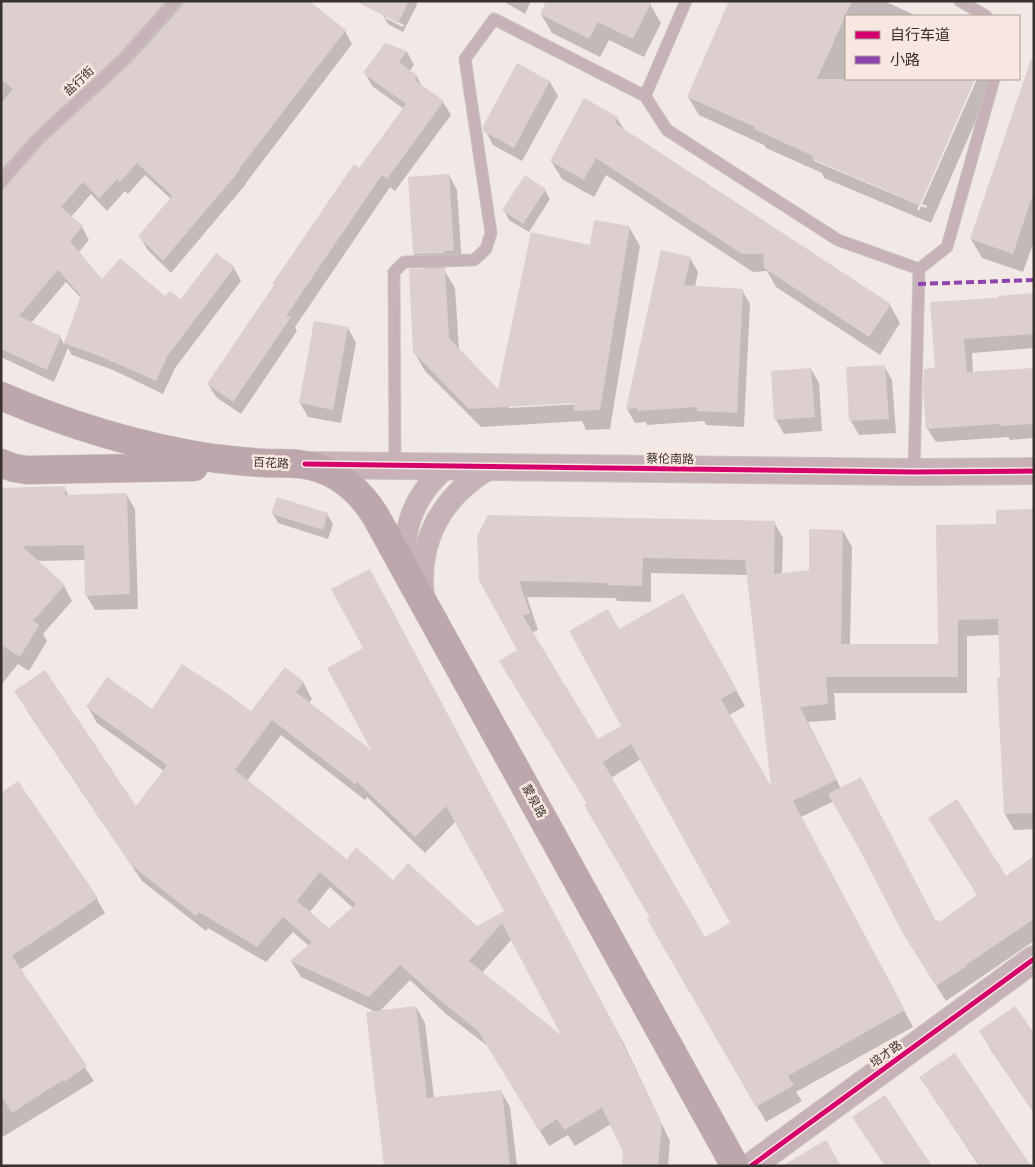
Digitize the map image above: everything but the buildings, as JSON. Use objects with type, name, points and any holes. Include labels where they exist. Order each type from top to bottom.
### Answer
[{"type":"main road","name":"百花路","points":[[1,396],[81,428],[125,441],[214,458],[260,463],[305,464]]},
{"type":"main road","name":"百花路","points":[[1,462],[14,470],[305,464]]},
{"type":"main road","name":"蒙泉路","points":[[305,464],[331,473],[356,489],[375,515],[735,1166]]},
{"type":"street","name":"蔡伦南路","points":[[305,464],[914,472],[1034,470]]},
{"type":"street","points":[[408,574],[405,544],[411,514],[426,487],[448,466]]},
{"type":"street","points":[[424,603],[422,587],[423,563],[428,540],[434,525],[452,497],[477,475],[492,467]]},
{"type":"street","name":"培才路","points":[[751,1166],[1034,959]]},
{"type":"lane","name":"盐行街","points":[[1,182],[39,138],[124,59],[176,1]]},
{"type":"lane","points":[[645,96],[686,1]]},
{"type":"lane","points":[[960,1],[984,15]]},
{"type":"lane","points":[[395,466],[394,272],[404,262],[474,260],[486,249],[491,233],[465,59],[494,19],[645,96],[667,130],[838,240],[919,269]]},
{"type":"lane","points":[[919,269],[947,247],[994,80]]},
{"type":"lane","points":[[914,472],[919,269]]},
{"type":"marked path","points":[[918,284],[1034,280]]},
{"type":"cycle path","points":[[305,464],[914,472],[1034,471]]},
{"type":"cycle path","points":[[751,1166],[1034,959]]}]
